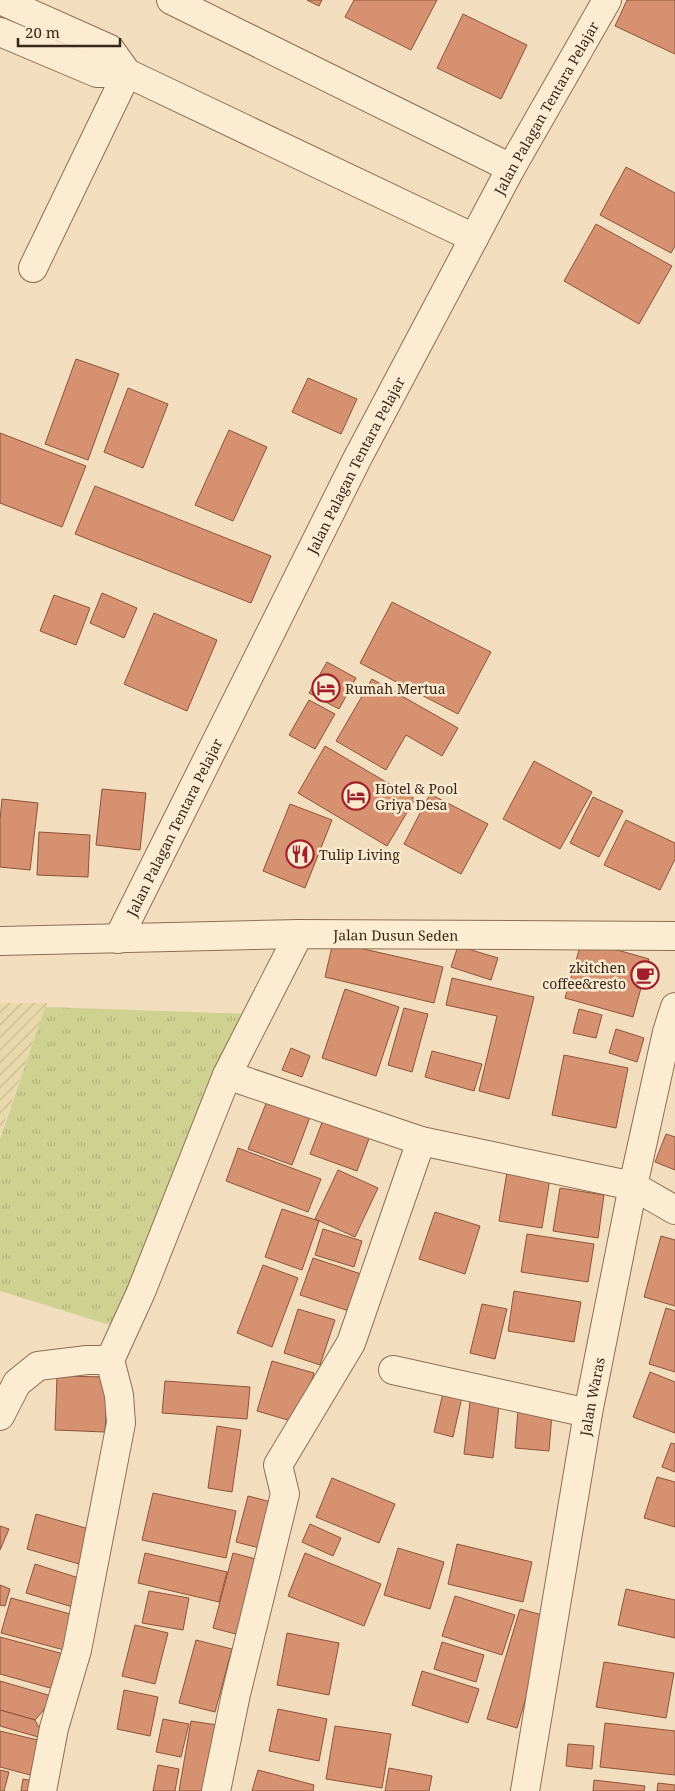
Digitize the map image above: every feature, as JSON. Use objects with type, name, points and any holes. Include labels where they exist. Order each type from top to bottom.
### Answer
[{"type":"street","points":[[0,0],[110,49],[127,73]]},
{"type":"street","points":[[171,0],[511,168]]},
{"type":"street","name":"Jalan Palagan Tentara Pelajar","points":[[118,938],[357,460],[511,168],[607,0]]},
{"type":"street","points":[[0,32],[97,73],[127,73],[474,238]]},
{"type":"street","points":[[33,268],[127,73]]},
{"type":"street","points":[[42,1791],[54,1728],[76,1650],[121,1424],[119,1395],[110,1360],[141,1292],[227,1075],[300,934]]},
{"type":"street","name":"Jalan Dusun Seden","points":[[0,941],[300,934],[675,936]]},
{"type":"street","name":"Jalan Waras","points":[[525,1791],[588,1414],[632,1186],[667,1032],[675,1007]]},
{"type":"street","points":[[227,1075],[421,1141],[632,1186],[675,1210]]},
{"type":"street","points":[[216,1791],[236,1694],[286,1494],[278,1465],[351,1343],[421,1141]]},
{"type":"street","points":[[0,1416],[17,1383],[38,1366],[87,1360],[110,1360]]},
{"type":"street","points":[[393,1370],[588,1414]]},
{"type":"shaded area","points":[[0,1003],[47,1003],[0,1135]]},
{"type":"green space","points":[[45,1007],[252,1014],[116,1327],[0,1291],[0,1139]]},
{"type":"building","points":[[307,0],[322,0],[319,6]]},
{"type":"building","points":[[354,0],[437,0],[411,50],[345,17]]},
{"type":"building","points":[[627,0],[675,0],[675,54],[615,26]]},
{"type":"building","points":[[463,14],[527,45],[501,99],[437,68]]},
{"type":"building","points":[[626,167],[675,193],[675,246],[671,253],[600,215]]},
{"type":"building","points":[[596,224],[672,266],[639,324],[564,281]]},
{"type":"building","points":[[76,359],[119,374],[88,460],[45,444]]},
{"type":"building","points":[[308,378],[357,399],[341,434],[292,412]]},
{"type":"building","points":[[128,388],[168,404],[143,468],[104,452]]},
{"type":"building","points":[[229,430],[267,447],[233,521],[195,505]]},
{"type":"building","points":[[0,433],[86,466],[62,527],[0,503]]},
{"type":"building","points":[[95,486],[271,556],[251,603],[75,534]]},
{"type":"building","points":[[102,593],[137,608],[124,638],[90,623]]},
{"type":"building","points":[[54,595],[90,608],[76,645],[40,631]]},
{"type":"building","points":[[392,602],[491,652],[458,714],[360,663]]},
{"type":"building","points":[[154,613],[217,640],[187,711],[124,684]]},
{"type":"building","points":[[327,662],[356,678],[339,709],[309,693]]},
{"type":"building","points":[[372,679],[458,728],[442,756],[406,735],[386,770],[336,741]]},
{"type":"building","points":[[309,700],[335,714],[315,749],[289,735]]},
{"type":"building","name":"Hotel & Pool Griya Desa","points":[[325,746],[415,799],[387,846],[298,793]]},
{"type":"building","points":[[534,761],[592,792],[560,849],[503,819]]},
{"type":"building","points":[[102,789],[146,793],[140,850],[96,845]]},
{"type":"building","points":[[430,794],[488,824],[461,874],[404,844]]},
{"type":"building","points":[[593,797],[623,811],[599,857],[570,843]]},
{"type":"building","points":[[2,799],[38,803],[30,870],[0,867]]},
{"type":"building","points":[[290,804],[332,820],[305,888],[263,871]]},
{"type":"building","points":[[626,820],[675,843],[675,859],[660,890],[604,865]]},
{"type":"building","points":[[39,832],[90,835],[88,877],[37,875]]},
{"type":"building","points":[[582,940],[649,959],[633,1017],[565,998]]},
{"type":"building","points":[[333,942],[443,967],[434,1003],[325,977]]},
{"type":"building","points":[[458,946],[498,958],[491,980],[451,967]]},
{"type":"building","points":[[452,978],[534,997],[509,1099],[479,1091],[497,1016],[446,1005]]},
{"type":"building","points":[[345,989],[399,1007],[376,1076],[322,1058]]},
{"type":"building","points":[[404,1008],[428,1014],[412,1072],[388,1065]]},
{"type":"building","points":[[579,1009],[602,1015],[596,1038],[573,1033]]},
{"type":"building","points":[[616,1029],[644,1038],[637,1062],[609,1053]]},
{"type":"building","points":[[291,1048],[310,1056],[302,1077],[282,1070]]},
{"type":"building","points":[[432,1051],[482,1064],[474,1091],[425,1077]]},
{"type":"building","points":[[564,1055],[628,1068],[616,1128],[552,1115]]},
{"type":"building","points":[[267,1101],[310,1117],[292,1165],[248,1149]]},
{"type":"building","points":[[323,1120],[370,1136],[357,1171],[310,1154]]},
{"type":"building","points":[[666,1134],[675,1137],[675,1170],[655,1162]]},
{"type":"building","points":[[238,1148],[321,1179],[308,1212],[226,1181]]},
{"type":"building","points":[[508,1166],[551,1172],[542,1228],[499,1221]]},
{"type":"building","points":[[338,1170],[378,1188],[355,1237],[315,1219]]},
{"type":"building","points":[[560,1188],[604,1195],[598,1238],[553,1231]]},
{"type":"building","points":[[282,1209],[319,1221],[302,1270],[265,1257]]},
{"type":"building","points":[[435,1212],[480,1226],[465,1274],[419,1259]]},
{"type":"building","points":[[323,1229],[362,1241],[354,1267],[315,1255]]},
{"type":"building","points":[[527,1234],[594,1244],[588,1282],[521,1272]]},
{"type":"building","points":[[661,1236],[675,1240],[675,1306],[644,1297]]},
{"type":"building","points":[[313,1258],[361,1274],[349,1311],[300,1295]]},
{"type":"building","points":[[263,1265],[298,1278],[272,1347],[237,1333]]},
{"type":"building","points":[[514,1291],[581,1302],[574,1342],[508,1331]]},
{"type":"building","points":[[482,1304],[507,1309],[495,1359],[470,1353]]},
{"type":"building","points":[[666,1308],[675,1311],[675,1372],[649,1364]]},
{"type":"building","points":[[298,1309],[335,1320],[320,1365],[284,1353]]},
{"type":"building","points":[[272,1361],[314,1373],[298,1423],[257,1411]]},
{"type":"building","points":[[650,1372],[675,1382],[675,1433],[633,1417]]},
{"type":"building","points":[[57,1376],[108,1377],[105,1432],[55,1430]]},
{"type":"building","points":[[165,1381],[250,1387],[247,1419],[162,1413]]},
{"type":"building","points":[[443,1393],[462,1397],[453,1437],[434,1432]]},
{"type":"building","points":[[471,1393],[500,1397],[493,1458],[464,1454]]},
{"type":"building","points":[[518,1410],[552,1413],[549,1451],[515,1448]]},
{"type":"building","points":[[217,1426],[241,1430],[232,1492],[208,1488]]},
{"type":"building","points":[[671,1443],[675,1444],[675,1472],[662,1467]]},
{"type":"building","points":[[657,1477],[675,1482],[675,1527],[644,1518]]},
{"type":"building","points":[[332,1478],[395,1504],[379,1543],[316,1517]]},
{"type":"building","points":[[153,1493],[236,1511],[226,1558],[142,1540]]},
{"type":"building","points":[[248,1496],[283,1505],[271,1551],[236,1542]]},
{"type":"building","points":[[36,1514],[96,1531],[86,1566],[27,1549]]},
{"type":"building","points":[[310,1524],[341,1538],[333,1556],[302,1542]]},
{"type":"building","points":[[0,1526],[9,1529],[0,1550]]},
{"type":"building","points":[[457,1544],[532,1562],[523,1602],[448,1584]]},
{"type":"building","points":[[398,1548],[444,1562],[430,1609],[384,1595]]},
{"type":"building","points":[[145,1553],[227,1572],[219,1602],[138,1583]]},
{"type":"building","points":[[233,1553],[267,1562],[247,1637],[213,1628]]},
{"type":"building","points":[[305,1553],[381,1584],[364,1626],[288,1596]]},
{"type":"building","points":[[35,1564],[85,1580],[76,1608],[26,1593]]},
{"type":"building","points":[[0,1585],[10,1589],[5,1606],[0,1605]]},
{"type":"building","points":[[626,1589],[675,1600],[675,1638],[618,1625]]},
{"type":"building","points":[[149,1591],[189,1598],[183,1630],[142,1623]]},
{"type":"building","points":[[455,1596],[515,1615],[502,1655],[442,1636]]},
{"type":"building","points":[[11,1598],[74,1615],[64,1650],[1,1633]]},
{"type":"building","points":[[520,1609],[550,1617],[517,1728],[487,1719]]},
{"type":"building","points":[[135,1625],[168,1633],[155,1684],[122,1676]]},
{"type":"building","points":[[287,1633],[339,1643],[329,1695],[277,1685]]},
{"type":"building","points":[[0,1637],[71,1656],[61,1691],[0,1674]]},
{"type":"building","points":[[196,1640],[232,1649],[215,1712],[179,1703]]},
{"type":"building","points":[[442,1642],[484,1655],[476,1682],[434,1669]]},
{"type":"building","points":[[604,1662],[674,1673],[666,1718],[596,1707]]},
{"type":"building","points":[[422,1671],[479,1689],[468,1723],[412,1705]]},
{"type":"building","points":[[0,1681],[55,1697],[35,1720],[0,1710]]},
{"type":"building","points":[[124,1690],[158,1697],[150,1736],[117,1729]]},
{"type":"building","points":[[278,1709],[327,1719],[319,1761],[269,1751]]},
{"type":"building","points":[[0,1710],[35,1720],[45,1739],[0,1726]]},
{"type":"building","points":[[163,1719],[189,1724],[181,1757],[156,1752]]},
{"type":"building","points":[[191,1721],[224,1726],[213,1791],[179,1791]]},
{"type":"building","points":[[605,1723],[675,1731],[675,1775],[600,1767]]},
{"type":"building","points":[[335,1726],[391,1734],[382,1788],[326,1779]]},
{"type":"building","points":[[0,1731],[50,1743],[42,1778],[0,1767]]},
{"type":"building","points":[[568,1744],[594,1746],[592,1769],[566,1766]]},
{"type":"building","points":[[158,1765],[179,1769],[175,1791],[153,1791]]},
{"type":"building","points":[[389,1768],[432,1776],[429,1791],[385,1791]]},
{"type":"building","points":[[0,1770],[9,1772],[4,1791],[0,1791]]},
{"type":"building","points":[[258,1770],[314,1785],[313,1791],[252,1791]]},
{"type":"building","points":[[23,1779],[38,1782],[36,1791],[21,1791]]},
{"type":"building","points":[[594,1780],[645,1786],[644,1791],[593,1791]]},
{"type":"building","points":[[658,1783],[675,1785],[675,1791],[657,1791]]},
{"type":"place","name":"Rumah Mertua","points":[[326,688]]},
{"type":"place","name":"Hotel & Pool Griya Desa","points":[[356,796]]},
{"type":"place","name":"Tulip Living","points":[[300,854]]},
{"type":"place","name":"zkitchen coffee&resto","points":[[645,975]]}]
